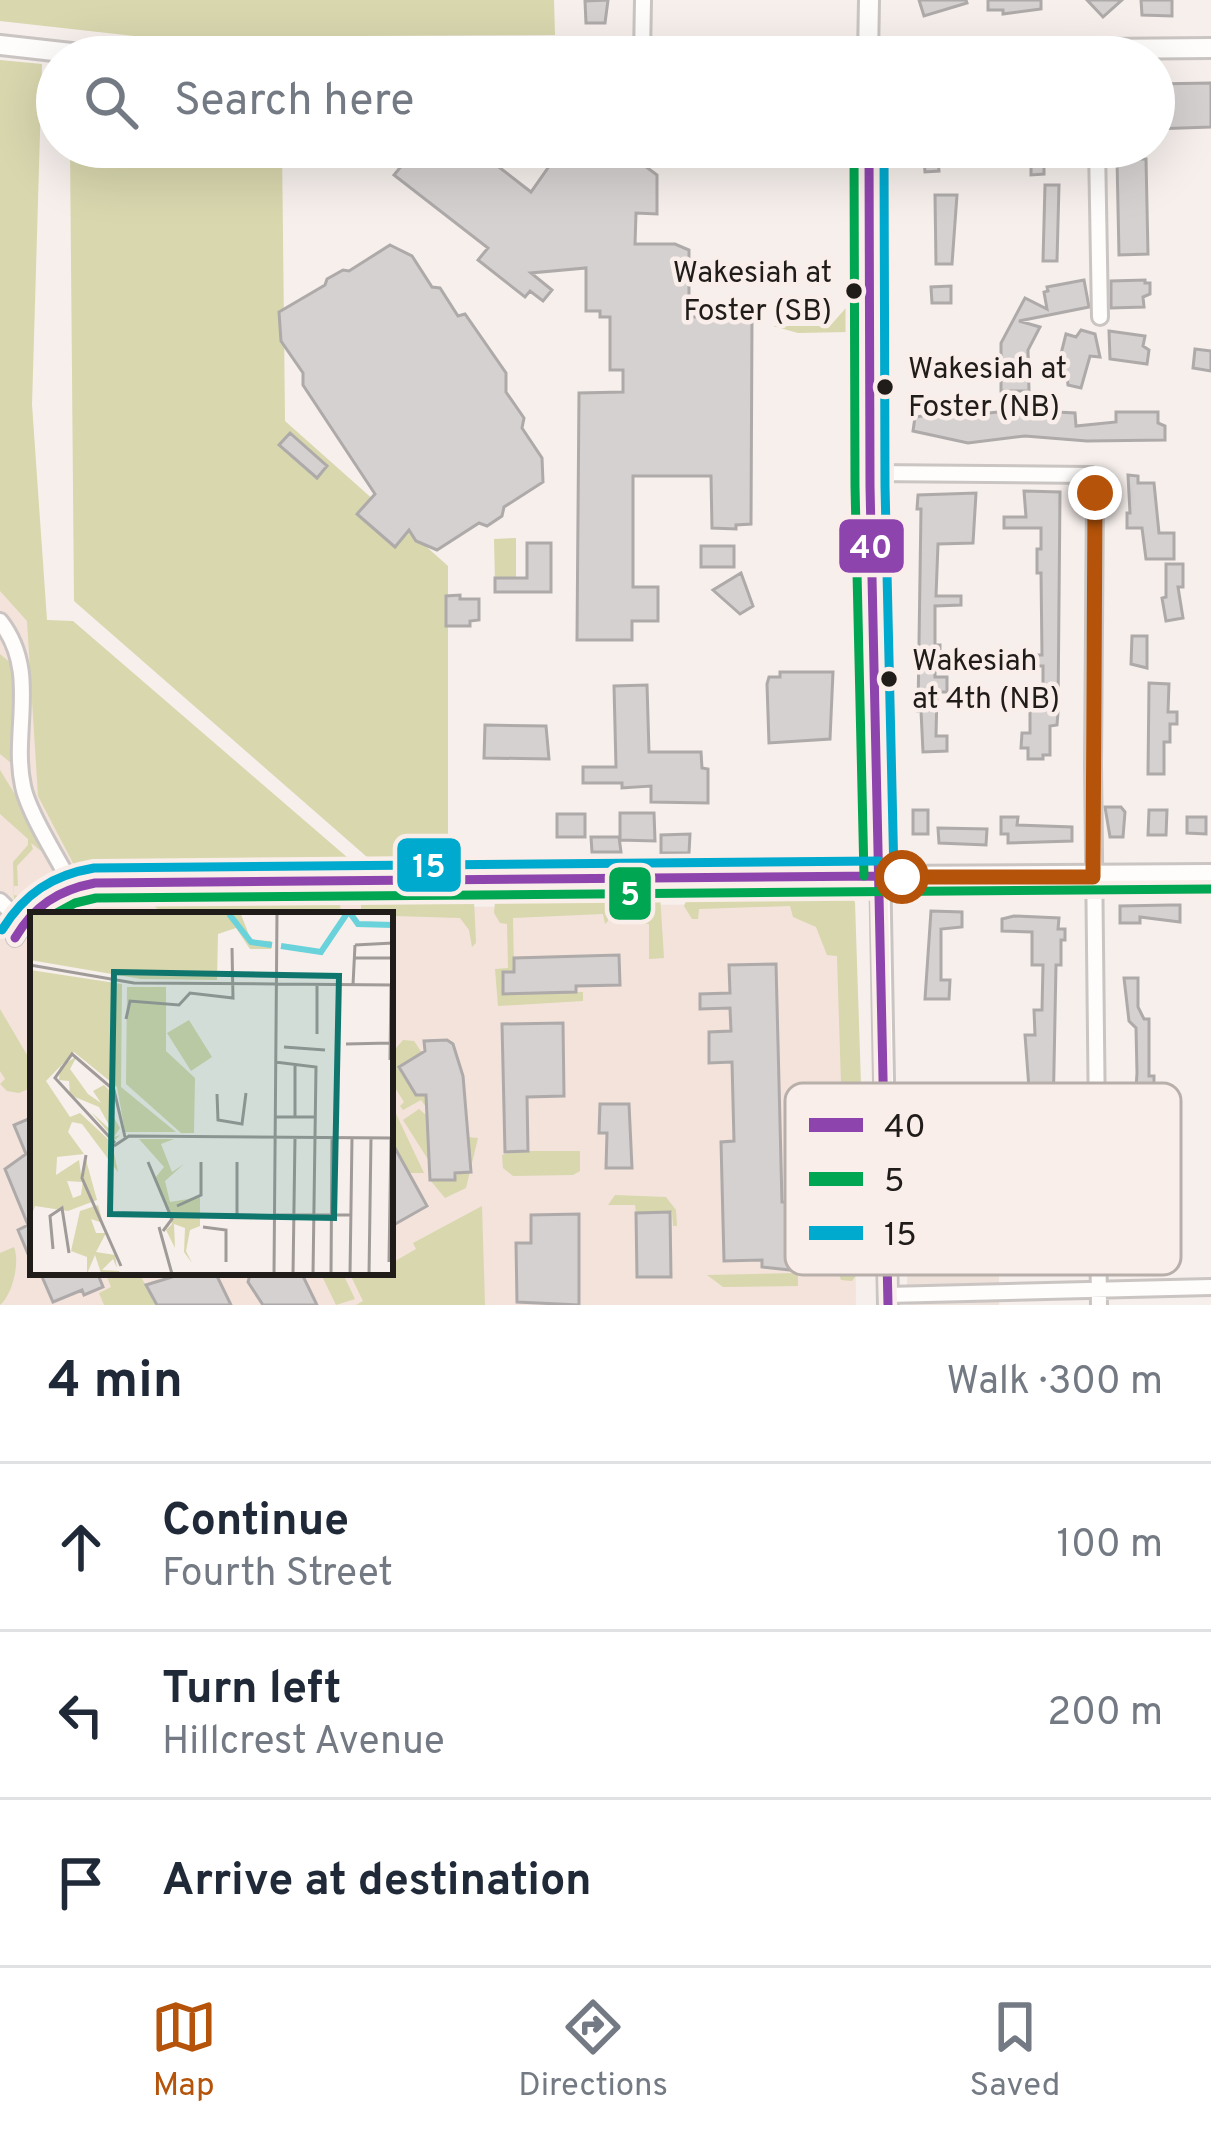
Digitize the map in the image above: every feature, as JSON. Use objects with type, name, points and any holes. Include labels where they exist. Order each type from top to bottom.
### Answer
[{"type":"main road","points":[[868,36],[869,0]]},
{"type":"main road","points":[[0,45],[36,49]]},
{"type":"main road","points":[[1175,50],[1211,48]]},
{"type":"main road","points":[[869,168],[870,473],[883,1083]]},
{"type":"main road","points":[[879,876],[1211,874]]},
{"type":"street","points":[[642,36],[643,0]]},
{"type":"street","points":[[1097,168],[1100,317]]},
{"type":"street","points":[[870,473],[1090,475],[1095,493],[1096,1083]]},
{"type":"street","points":[[0,621],[12,636],[22,680],[22,786],[73,887]]},
{"type":"street","points":[[35,912],[73,887],[126,882],[879,876]]},
{"type":"street","points":[[0,902],[19,931],[30,918]]},
{"type":"street","points":[[888,1300],[1099,1297],[1211,1287]]},
{"type":"shaded area","points":[[0,405],[32,405],[55,785],[105,899],[457,907],[833,903],[851,916],[853,1083],[785,1083],[785,1275],[856,1275],[856,1305],[0,1305]]},
{"type":"shaded area","points":[[907,1275],[999,1275],[999,1305],[907,1305]]},
{"type":"green space","points":[[0,0],[554,0],[555,35],[134,36],[0,21]]},
{"type":"green space","points":[[0,60],[36,63],[39,168],[32,405],[47,620],[73,621],[348,858],[345,868],[74,865],[38,796],[27,621],[0,591]]},
{"type":"green space","points":[[70,168],[282,168],[285,421],[448,566],[448,863],[375,864],[74,601]]},
{"type":"green space","points":[[852,301],[859,317],[849,332],[798,333],[773,326],[830,326]]},
{"type":"green space","points":[[516,538],[516,584],[495,585],[494,539]]},
{"type":"green space","points":[[0,654],[13,665],[17,758],[11,763],[0,754]]},
{"type":"green space","points":[[0,770],[45,843],[41,851],[31,843],[33,849],[17,866],[14,895],[19,896],[14,901],[13,862],[28,839],[0,814]]},
{"type":"green space","points":[[712,888],[845,889],[855,902],[861,1083],[841,1083],[837,956],[827,955],[816,927],[793,917],[790,906],[699,909],[698,919],[692,919],[684,906],[689,894]]},
{"type":"green space","points":[[158,893],[329,893],[339,897],[341,912],[161,912],[148,901]]},
{"type":"green space","points":[[627,894],[660,895],[664,958],[649,959],[649,924],[626,922]]},
{"type":"green space","points":[[361,898],[474,900],[476,943],[472,947],[469,930],[460,918],[361,912]]},
{"type":"green space","points":[[607,899],[605,924],[603,914],[513,918],[514,972],[503,972],[503,993],[583,992],[583,1001],[498,1006],[495,969],[508,968],[507,924],[500,923],[494,913],[495,901]]},
{"type":"green space","points":[[0,1009],[30,1060],[30,1088],[7,1091],[0,1084],[5,1079],[0,1071]]},
{"type":"green space","points":[[403,1040],[414,1041],[422,1053],[399,1067],[416,1095],[426,1095],[426,1107],[421,1100],[403,1110],[400,1106],[404,1102],[393,1085],[393,1052]]},
{"type":"green space","points":[[393,1107],[424,1173],[408,1173],[393,1145]]},
{"type":"green space","points":[[419,1109],[427,1116],[429,1161],[403,1120]]},
{"type":"green space","points":[[468,1137],[478,1138],[471,1168]]},
{"type":"green space","points":[[580,1151],[580,1171],[513,1176],[503,1168],[502,1155]]},
{"type":"green space","points":[[470,1172],[466,1188],[445,1198],[430,1180],[452,1180]]},
{"type":"green space","points":[[615,1195],[666,1197],[676,1210],[677,1226],[673,1226],[672,1212],[636,1213],[635,1205],[608,1205]]},
{"type":"green space","points":[[482,1206],[485,1305],[356,1305],[363,1301],[350,1275],[393,1275],[393,1262],[416,1249],[413,1243]]},
{"type":"green space","points":[[14,1247],[14,1278],[0,1305],[0,1253]]},
{"type":"green space","points":[[785,1273],[798,1275],[798,1286],[723,1287],[707,1275]]},
{"type":"green space","points":[[106,1275],[140,1275],[157,1305],[104,1305],[99,1293],[111,1287]]},
{"type":"green space","points":[[321,1275],[343,1275],[355,1299],[336,1305]]},
{"type":"building","points":[[608,0],[605,23],[586,23],[585,1]]},
{"type":"building","points":[[919,0],[966,0],[967,3],[924,16]]},
{"type":"building","points":[[988,0],[1041,0],[1041,9],[1003,14],[1003,10],[988,10]]},
{"type":"building","points":[[1087,0],[1122,0],[1103,17]]},
{"type":"building","points":[[1141,0],[1172,0],[1172,16],[1142,15]]},
{"type":"building","points":[[1211,83],[1211,127],[1175,128],[1175,84]]},
{"type":"building","points":[[400,168],[500,168],[531,192],[548,168],[648,168],[657,175],[657,214],[636,213],[635,244],[675,244],[689,250],[689,317],[752,316],[751,524],[712,528],[711,476],[633,476],[633,587],[658,587],[658,621],[632,621],[632,640],[577,640],[579,393],[623,392],[623,370],[610,370],[610,317],[586,311],[586,268],[531,273],[552,290],[543,301],[530,291],[525,297],[478,260],[488,248],[394,175]]},
{"type":"building","points":[[1117,168],[1146,168],[1148,254],[1119,255]]},
{"type":"building","points":[[1045,185],[1059,185],[1057,261],[1043,261]]},
{"type":"building","points":[[935,195],[957,195],[952,264],[936,264]]},
{"type":"building","points":[[390,245],[412,256],[458,316],[465,314],[506,373],[506,392],[542,458],[543,482],[504,507],[502,516],[487,526],[479,523],[437,550],[416,541],[409,530],[395,547],[357,514],[375,494],[303,385],[303,373],[281,341],[279,312]]},
{"type":"building","points":[[1084,280],[1089,307],[1019,321],[1040,327],[1028,350],[1029,391],[1001,391],[1001,343],[1025,298],[1047,309],[1047,287]]},
{"type":"building","points":[[1111,281],[1150,283],[1150,294],[1143,297],[1144,307],[1111,308]]},
{"type":"building","points":[[951,286],[951,303],[932,303],[931,287]]},
{"type":"building","points":[[1081,330],[1095,334],[1100,357],[1090,356],[1081,388],[1068,385],[1067,377],[1056,374],[1066,334],[1076,337]]},
{"type":"building","points":[[1109,331],[1145,336],[1147,364],[1110,359]]},
{"type":"building","points":[[1195,349],[1211,351],[1211,371],[1193,368]]},
{"type":"building","points":[[926,406],[971,415],[1016,410],[1075,413],[1076,426],[1116,422],[1116,412],[1158,412],[1165,440],[1025,436],[968,443],[913,431],[915,417],[923,416]]},
{"type":"building","points":[[290,433],[327,466],[317,478],[279,445]]},
{"type":"building","points":[[1128,475],[1138,476],[1138,483],[1154,483],[1159,533],[1174,533],[1174,559],[1146,559],[1142,528],[1127,528]]},
{"type":"building","points":[[1024,491],[1060,492],[1058,712],[1057,725],[1050,726],[1050,755],[1043,759],[1028,759],[1028,748],[1021,748],[1022,733],[1030,733],[1030,710],[1042,710],[1043,703],[1043,666],[1034,666],[1034,655],[1042,655],[1041,573],[1037,573],[1041,528],[1004,528],[1004,517],[1026,517]]},
{"type":"building","points":[[976,493],[973,543],[938,544],[936,596],[961,596],[961,605],[935,606],[935,645],[940,645],[940,657],[935,657],[935,677],[947,677],[947,692],[937,692],[936,736],[947,736],[947,751],[923,752],[918,711],[918,495]]},
{"type":"building","points":[[527,543],[551,543],[551,592],[495,592],[495,578],[527,578]]},
{"type":"building","points":[[701,546],[734,546],[734,567],[701,567]]},
{"type":"building","points":[[1166,564],[1183,564],[1183,587],[1178,587],[1183,618],[1166,621],[1162,598],[1166,597]]},
{"type":"building","points":[[741,573],[753,606],[740,614],[713,590]]},
{"type":"building","points":[[460,595],[460,599],[479,599],[479,620],[470,621],[470,626],[446,626],[446,596]]},
{"type":"building","points":[[1132,636],[1147,636],[1147,668],[1131,664]]},
{"type":"building","points":[[780,672],[833,672],[830,739],[769,743],[767,684],[769,677],[780,677]]},
{"type":"building","points":[[1149,683],[1169,684],[1168,712],[1177,712],[1177,724],[1170,724],[1170,742],[1164,742],[1164,774],[1148,774]]},
{"type":"building","points":[[647,685],[649,752],[701,752],[702,768],[708,769],[708,803],[651,802],[651,786],[583,783],[583,767],[616,767],[614,686]]},
{"type":"building","points":[[485,725],[546,726],[549,759],[484,758]]},
{"type":"building","points":[[1105,807],[1121,807],[1125,812],[1123,837],[1110,837]]},
{"type":"building","points":[[913,810],[928,810],[928,834],[913,834]]},
{"type":"building","points":[[1149,810],[1167,810],[1166,835],[1148,835]]},
{"type":"building","points":[[620,813],[654,813],[655,841],[620,840]]},
{"type":"building","points":[[557,814],[585,814],[585,837],[557,837]]},
{"type":"building","points":[[1001,817],[1018,817],[1017,825],[1072,827],[1072,841],[1008,843],[1008,834],[1001,834]]},
{"type":"building","points":[[1187,817],[1206,817],[1206,834],[1187,833]]},
{"type":"building","points":[[938,828],[987,829],[986,845],[939,843]]},
{"type":"building","points":[[690,834],[689,853],[661,853],[661,835]]},
{"type":"building","points":[[591,837],[619,837],[621,852],[592,852]]},
{"type":"building","points":[[1180,905],[1180,922],[1140,917],[1140,923],[1120,923],[1120,906]]},
{"type":"building","points":[[931,911],[962,912],[962,927],[941,929],[941,980],[950,980],[949,999],[925,999]]},
{"type":"building","points":[[1059,918],[1058,929],[1065,929],[1061,965],[1056,965],[1054,1083],[1029,1083],[1025,1035],[1035,1035],[1034,1010],[1042,1010],[1043,965],[1032,965],[1032,932],[1002,931],[1002,919]]},
{"type":"building","points":[[619,955],[620,985],[576,986],[576,992],[503,994],[503,972],[514,972],[514,958]]},
{"type":"building","points":[[776,964],[785,1269],[762,1267],[762,1260],[724,1261],[721,1142],[734,1141],[732,1062],[709,1063],[709,1032],[731,1031],[730,1008],[700,1009],[700,994],[730,993],[729,965]]},
{"type":"building","points":[[1124,978],[1138,978],[1138,1007],[1144,1019],[1149,1019],[1149,1076],[1154,1076],[1154,1083],[1136,1083],[1136,1028],[1129,1021]]},
{"type":"building","points":[[563,1023],[564,1096],[527,1097],[528,1151],[505,1152],[502,1024]]},
{"type":"building","points":[[424,1041],[453,1044],[463,1076],[471,1172],[455,1173],[455,1180],[430,1180],[426,1095],[416,1095],[399,1067],[425,1051]]},
{"type":"building","points":[[600,1104],[629,1104],[632,1168],[606,1168],[607,1133],[599,1133]]},
{"type":"building","points":[[30,1118],[30,1259],[18,1230],[28,1225],[5,1169],[26,1154],[14,1125]]},
{"type":"building","points":[[393,1144],[427,1206],[393,1225]]},
{"type":"building","points":[[670,1212],[671,1277],[637,1277],[636,1213]]},
{"type":"building","points":[[579,1214],[579,1305],[517,1302],[516,1243],[531,1243],[531,1215]]},
{"type":"building","points":[[41,1275],[98,1275],[103,1287],[53,1302]]},
{"type":"building","points":[[178,1275],[216,1275],[231,1305],[157,1305],[146,1285]]},
{"type":"building","points":[[250,1275],[302,1275],[317,1305],[263,1305],[248,1282]]},
{"type":"transit line","name":"5","points":[[854,168],[864,876]]},
{"type":"transit line","name":"40","points":[[869,168],[870,486],[883,1083]]},
{"type":"transit line","name":"15","points":[[884,168],[894,876]]},
{"type":"transit line","name":"15","points":[[2,930],[40,888],[94,868],[879,861]]},
{"type":"transit line","name":"40","points":[[36,912],[70,890],[95,883],[879,876]]},
{"type":"transit line","name":"5","points":[[58,912],[96,898],[1211,889]]},
{"type":"transit line","name":"40","points":[[15,938],[30,917]]},
{"type":"transit line","name":"40","points":[[887,1275],[888,1305]]},
{"type":"place","name":"Wakesiah at Foster (SB)","points":[[854,291]]},
{"type":"place","name":"Wakesiah at Foster (NB)","points":[[885,387]]},
{"type":"place","name":"Wakesiah at 4th (NB)","points":[[889,679]]},
{"type":"route","points":[[902,877],[1093,877],[1095,493]]}]
